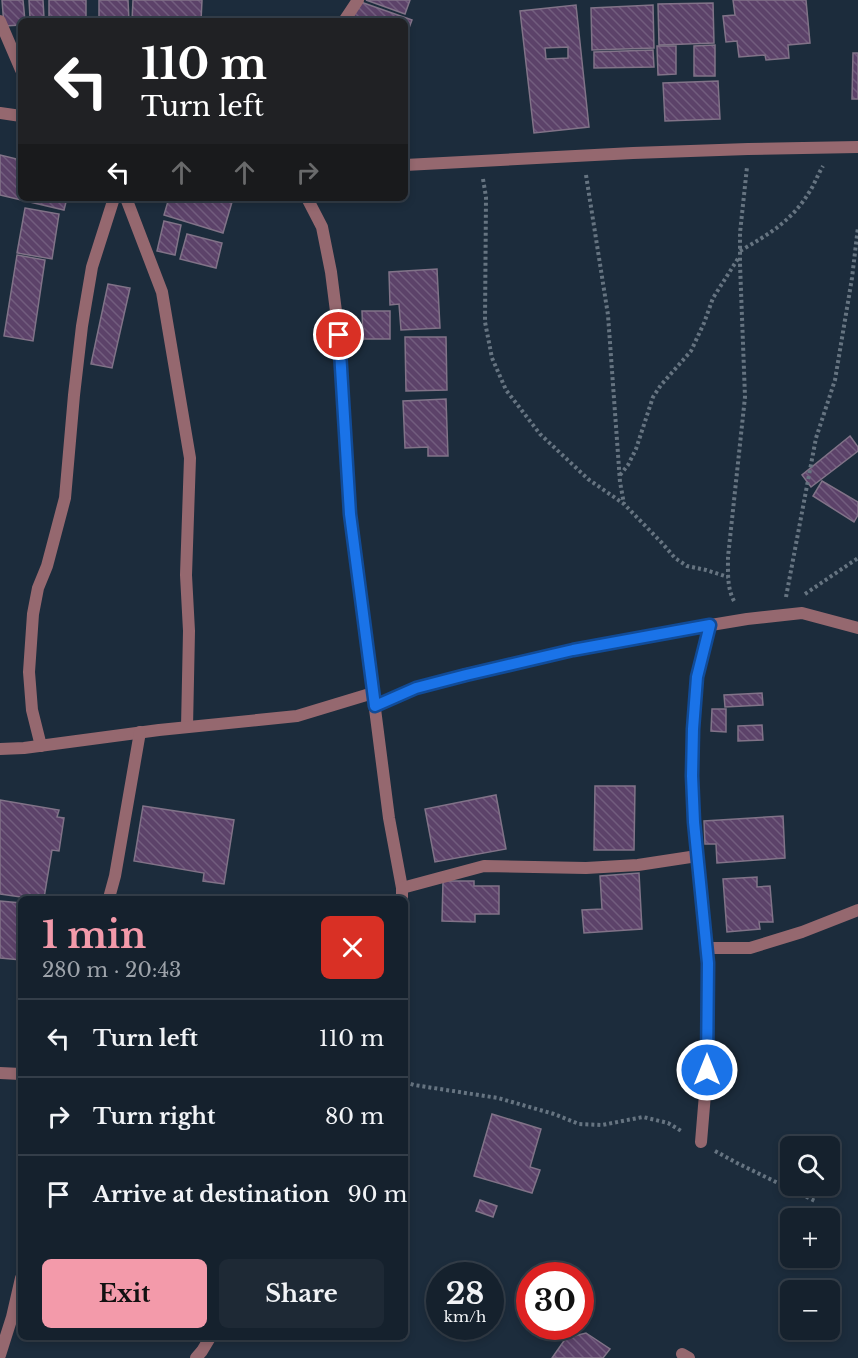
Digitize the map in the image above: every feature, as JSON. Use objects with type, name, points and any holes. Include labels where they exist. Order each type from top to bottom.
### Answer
[{"type":"street","points":[[346,18],[358,0]]},
{"type":"street","points":[[0,21],[18,63]]},
{"type":"street","points":[[0,113],[18,116]]},
{"type":"street","points":[[408,165],[748,149],[858,147]]},
{"type":"street","points":[[41,746],[32,710],[29,672],[33,614],[38,588],[47,566],[65,498],[82,326],[92,267],[113,201]]},
{"type":"street","points":[[127,201],[162,292],[190,458],[186,574],[189,631],[187,727]]},
{"type":"street","points":[[309,201],[322,227],[331,272],[339,335],[350,514],[389,818],[402,893],[484,866],[586,868],[638,865],[698,856]]},
{"type":"street","points":[[375,706],[416,688],[466,675],[573,650],[747,619],[785,609],[858,628]]},
{"type":"street","points":[[701,1143],[707,1070],[708,975],[693,810],[693,729],[697,677],[710,625]]},
{"type":"street","points":[[0,749],[297,716],[373,693]]},
{"type":"street","points":[[110,896],[140,732]]},
{"type":"street","points":[[706,948],[750,948],[802,932],[858,910]]},
{"type":"street","points":[[0,1073],[18,1074]]},
{"type":"street","points":[[0,1355],[18,1291]]},
{"type":"street","points":[[196,1358],[209,1340]]},
{"type":"path","points":[[620,475],[636,449],[653,397],[691,351],[713,298],[740,254],[771,233],[800,206],[811,191],[833,148]]},
{"type":"path","points":[[747,619],[731,595],[728,577],[730,525],[744,397],[740,233],[748,149]]},
{"type":"path","points":[[584,157],[608,315],[624,504]]},
{"type":"path","points":[[480,160],[486,197],[485,322],[492,358],[506,390],[540,434],[588,479],[624,504],[675,558],[687,566],[728,577]]},
{"type":"path","points":[[785,609],[816,438],[835,380],[858,227]]},
{"type":"path","points":[[785,609],[858,558]]},
{"type":"path","points":[[408,1083],[498,1098],[554,1114],[579,1124],[602,1125],[643,1118],[668,1123],[701,1143],[815,1201]]},
{"type":"building","points":[[2,0],[23,0],[25,18],[18,18],[18,25],[4,26]]},
{"type":"building","points":[[29,0],[43,0],[44,18],[30,18]]},
{"type":"building","points":[[49,0],[86,0],[86,18],[49,18]]},
{"type":"building","points":[[99,0],[128,0],[129,18],[99,18]]},
{"type":"building","points":[[133,0],[202,0],[201,18],[132,18]]},
{"type":"building","points":[[366,0],[410,0],[405,14]]},
{"type":"building","points":[[733,0],[806,0],[810,43],[788,45],[789,58],[766,60],[765,55],[739,57],[737,41],[726,42],[723,16],[735,15]]},
{"type":"building","points":[[358,1],[406,18],[356,18],[353,17]]},
{"type":"building","points":[[713,3],[714,43],[659,45],[658,4]]},
{"type":"building","points":[[576,5],[589,127],[534,133],[520,11]],"holes":[[[568,47],[568,58],[546,59],[545,48]]]},
{"type":"building","points":[[653,5],[654,48],[592,50],[591,8]]},
{"type":"building","points":[[408,19],[412,20],[408,31]]},
{"type":"building","points":[[715,45],[715,76],[694,76],[694,46]]},
{"type":"building","points":[[657,46],[676,46],[676,74],[658,75]]},
{"type":"building","points":[[653,50],[654,67],[594,68],[594,52]]},
{"type":"building","points":[[853,53],[858,53],[858,99],[852,99]]},
{"type":"building","points":[[718,81],[720,119],[665,121],[663,83]]},
{"type":"building","points":[[0,155],[18,159],[18,199],[0,195]]},
{"type":"building","points":[[26,201],[66,201],[64,210]]},
{"type":"building","points":[[168,201],[232,202],[223,233],[164,215]]},
{"type":"building","points":[[25,208],[59,214],[52,259],[17,253]]},
{"type":"building","points":[[164,221],[181,225],[175,255],[157,251]]},
{"type":"building","points":[[187,234],[222,243],[216,268],[180,259]]},
{"type":"building","points":[[17,255],[45,260],[33,341],[4,336]]},
{"type":"building","points":[[437,269],[440,328],[401,330],[399,304],[390,305],[389,272]]},
{"type":"building","points":[[108,284],[130,288],[112,368],[91,364]]},
{"type":"building","points":[[362,311],[390,311],[390,339],[363,339]]},
{"type":"building","points":[[405,337],[446,337],[447,390],[406,391]]},
{"type":"building","points":[[446,399],[448,456],[428,456],[428,447],[405,448],[403,401]]},
{"type":"building","points":[[850,436],[858,447],[858,451],[811,487],[802,475]]},
{"type":"building","points":[[822,481],[858,502],[858,515],[854,522],[813,496]]},
{"type":"building","points":[[762,693],[763,705],[725,707],[724,695]]},
{"type":"building","points":[[712,709],[726,709],[726,732],[711,731]]},
{"type":"building","points":[[762,725],[763,740],[738,741],[738,726]]},
{"type":"building","points":[[595,786],[635,786],[634,850],[594,850]]},
{"type":"building","points":[[496,795],[506,849],[435,862],[425,809]]},
{"type":"building","points":[[0,800],[59,810],[57,817],[64,818],[59,851],[52,850],[44,896],[0,894]]},
{"type":"building","points":[[143,806],[234,820],[224,884],[203,881],[204,873],[134,861]]},
{"type":"building","points":[[783,816],[785,858],[717,863],[716,844],[705,844],[704,821]]},
{"type":"building","points":[[639,873],[642,929],[584,933],[582,910],[602,909],[600,876]]},
{"type":"building","points":[[757,877],[757,887],[770,886],[773,922],[759,922],[760,929],[727,932],[723,879]]},
{"type":"building","points":[[443,881],[474,881],[474,886],[499,886],[499,914],[475,914],[475,922],[442,921]]},
{"type":"building","points":[[0,901],[18,903],[18,960],[0,958]]},
{"type":"building","points":[[492,1114],[541,1129],[530,1167],[540,1170],[532,1193],[474,1176]]},
{"type":"building","points":[[480,1200],[497,1206],[493,1217],[476,1211]]},
{"type":"building","points":[[594,1338],[610,1349],[603,1358],[552,1358],[565,1340]]},
{"type":"route","points":[[339,335],[350,514],[375,706],[416,688],[466,675],[573,650],[710,625],[697,677],[692,776],[694,822],[708,963],[707,1070]]}]
